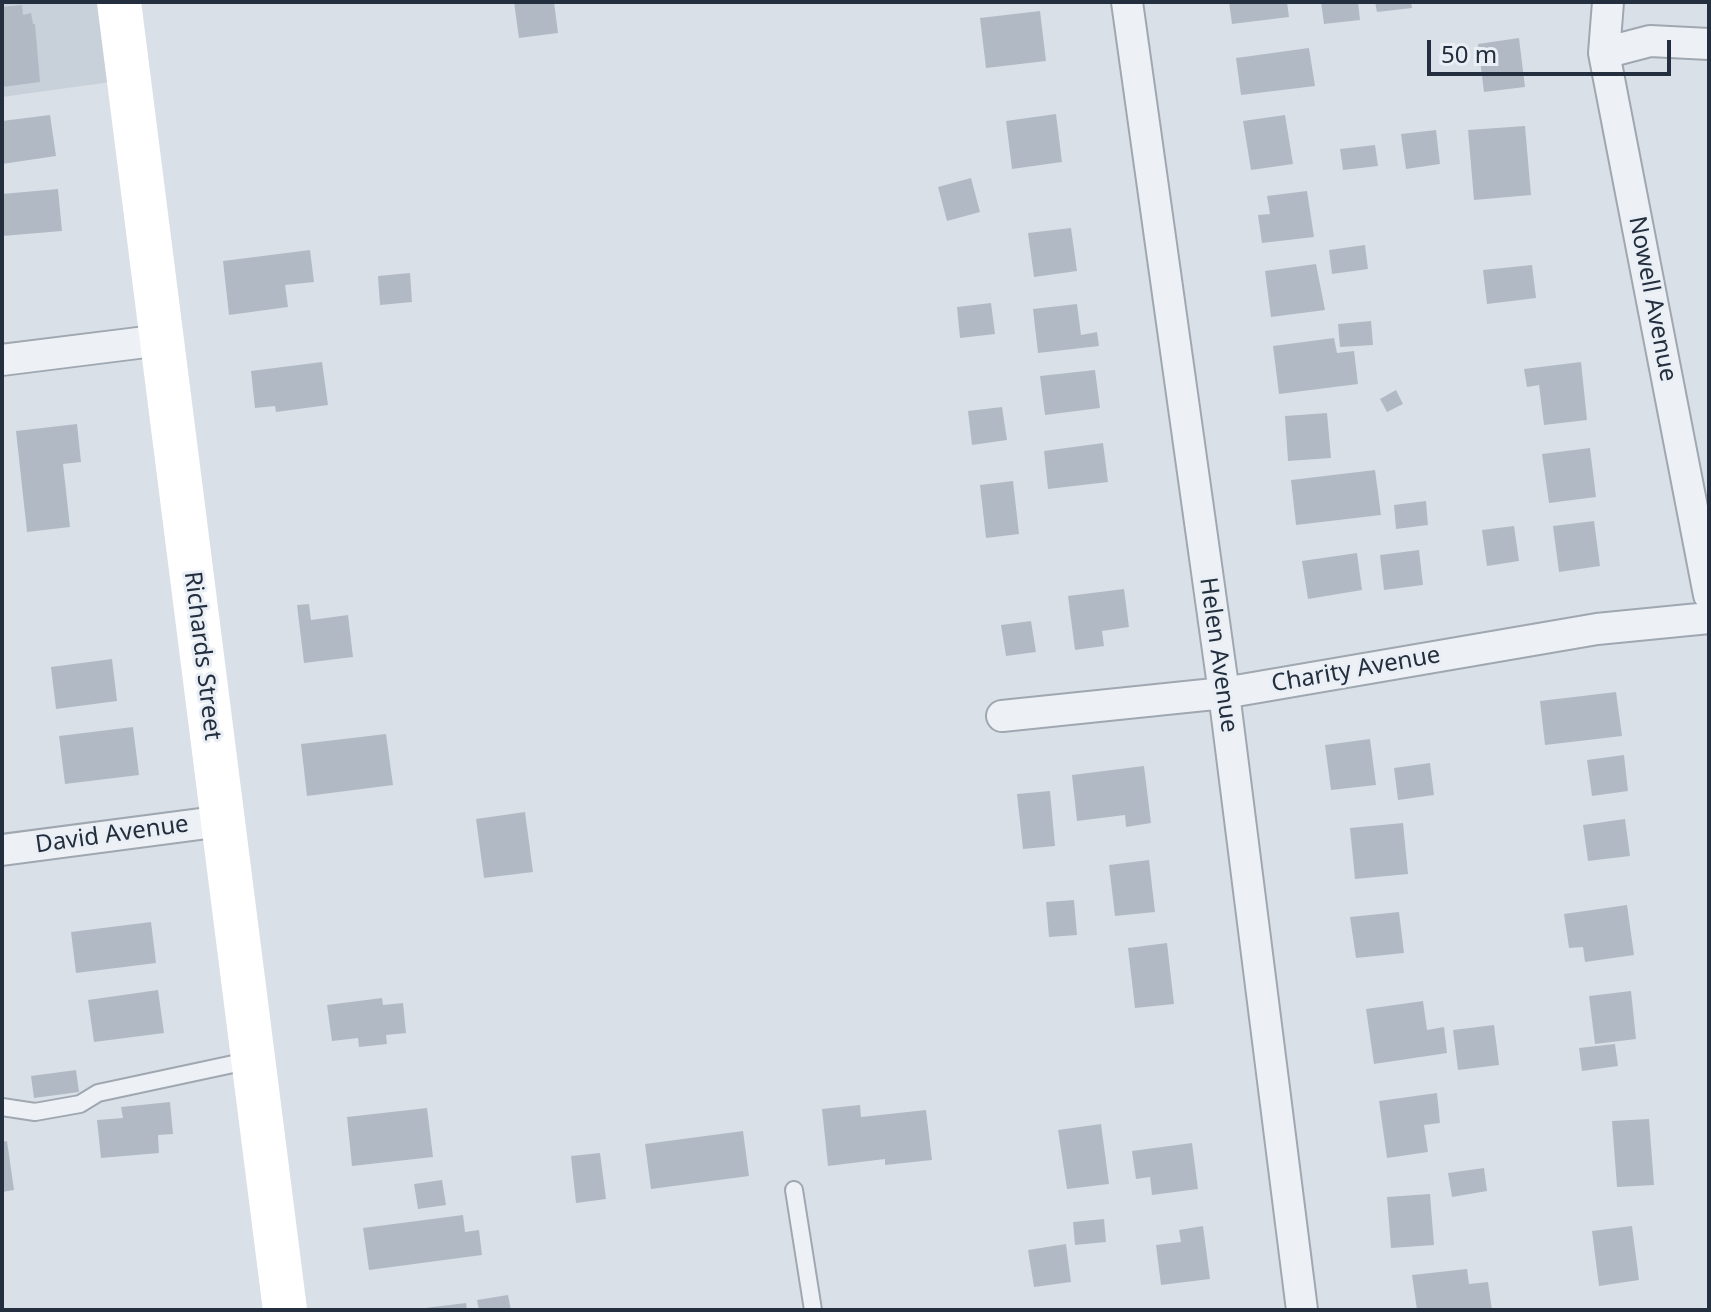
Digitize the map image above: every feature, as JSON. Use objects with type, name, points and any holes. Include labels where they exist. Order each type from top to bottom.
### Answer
[{"type":"street","name":"Richards Street","points":[[119,2],[285,1310]]},
{"type":"street","name":"Helen Avenue","points":[[1127,2],[1224,693],[1302,1310]]},
{"type":"street","name":"Nowell Avenue","points":[[1608,2],[1604,53],[1709,595]]},
{"type":"street","points":[[1604,53],[1650,41],[1709,44]]},
{"type":"street","points":[[2,360],[162,340]]},
{"type":"street","name":"Charity Avenue","points":[[1002,716],[1224,693],[1597,629],[1709,618]]},
{"type":"street","name":"David Avenue","points":[[2,850],[223,821]]},
{"type":"lane","points":[[2,1107],[35,1112],[80,1104],[98,1093],[253,1060]]},
{"type":"lane","points":[[794,1190],[813,1310]]},
{"type":"shaded area","points":[[2,2],[108,2],[118,81],[2,97]]},
{"type":"building","points":[[514,2],[554,2],[558,33],[519,38]]},
{"type":"building","points":[[1229,2],[1287,2],[1289,17],[1232,24]]},
{"type":"building","points":[[1321,2],[1358,2],[1360,20],[1324,24]]},
{"type":"building","points":[[1375,2],[1411,2],[1412,8],[1377,12]]},
{"type":"building","points":[[22,5],[23,15],[31,13],[35,24],[40,82],[2,87],[2,7]]},
{"type":"building","points":[[1040,11],[1046,61],[986,68],[980,18]]},
{"type":"building","points":[[1519,38],[1525,87],[1484,92],[1478,44]]},
{"type":"building","points":[[1309,48],[1315,86],[1241,95],[1236,58]]},
{"type":"building","points":[[1056,114],[1062,162],[1012,169],[1006,121]]},
{"type":"building","points":[[50,115],[56,156],[2,164],[2,121]]},
{"type":"building","points":[[1285,115],[1293,164],[1251,170],[1243,121]]},
{"type":"building","points":[[1525,126],[1531,195],[1474,200],[1468,130]]},
{"type":"building","points":[[1436,130],[1440,164],[1406,169],[1401,134]]},
{"type":"building","points":[[1375,145],[1378,166],[1343,170],[1340,149]]},
{"type":"building","points":[[971,178],[980,212],[947,221],[938,187]]},
{"type":"building","points":[[58,189],[62,231],[2,236],[2,194]]},
{"type":"building","points":[[1307,191],[1314,237],[1262,243],[1258,215],[1270,214],[1267,196]]},
{"type":"building","points":[[1071,228],[1077,271],[1034,277],[1028,233]]},
{"type":"building","points":[[1365,245],[1368,269],[1332,274],[1329,250]]},
{"type":"building","points":[[310,250],[314,282],[285,285],[288,307],[229,315],[223,261]]},
{"type":"building","points":[[1316,264],[1325,310],[1271,317],[1265,271]]},
{"type":"building","points":[[1532,265],[1536,298],[1487,304],[1483,270]]},
{"type":"building","points":[[410,273],[412,302],[380,305],[378,276]]},
{"type":"building","points":[[991,303],[995,334],[960,338],[957,307]]},
{"type":"building","points":[[1077,304],[1081,335],[1097,332],[1099,346],[1038,353],[1033,309]]},
{"type":"building","points":[[1371,321],[1373,345],[1340,347],[1338,324]]},
{"type":"building","points":[[1334,338],[1337,353],[1354,351],[1358,384],[1279,394],[1273,346]]},
{"type":"building","points":[[322,362],[328,405],[276,412],[275,406],[255,408],[251,371]]},
{"type":"building","points":[[1581,362],[1587,420],[1544,425],[1539,385],[1527,387],[1524,369]]},
{"type":"building","points":[[1095,370],[1100,408],[1045,415],[1040,376]]},
{"type":"building","points":[[1396,390],[1403,404],[1387,412],[1380,399]]},
{"type":"building","points":[[1002,407],[1007,440],[972,445],[968,411]]},
{"type":"building","points":[[1327,413],[1331,458],[1288,461],[1285,416]]},
{"type":"building","points":[[77,424],[81,462],[63,464],[70,527],[27,532],[16,431]]},
{"type":"building","points":[[1103,443],[1108,482],[1048,489],[1044,451]]},
{"type":"building","points":[[1590,448],[1596,497],[1549,503],[1542,454]]},
{"type":"building","points":[[1375,470],[1381,515],[1296,525],[1291,480]]},
{"type":"building","points":[[1013,481],[1019,534],[986,538],[980,485]]},
{"type":"building","points":[[1426,501],[1428,525],[1396,529],[1394,505]]},
{"type":"building","points":[[1594,521],[1600,566],[1559,572],[1553,526]]},
{"type":"building","points":[[1514,526],[1519,561],[1487,566],[1482,530]]},
{"type":"building","points":[[1419,550],[1423,585],[1384,590],[1380,555]]},
{"type":"building","points":[[1357,553],[1362,590],[1308,599],[1302,561]]},
{"type":"building","points":[[1124,589],[1129,627],[1102,631],[1104,646],[1075,650],[1068,596]]},
{"type":"building","points":[[309,604],[311,620],[348,615],[353,657],[304,663],[297,605]]},
{"type":"building","points":[[1031,621],[1036,652],[1006,656],[1001,625]]},
{"type":"building","points":[[112,659],[117,701],[56,709],[51,667]]},
{"type":"building","points":[[1616,692],[1622,736],[1545,745],[1540,701]]},
{"type":"building","points":[[133,727],[139,775],[65,784],[59,736]]},
{"type":"building","points":[[386,734],[393,785],[307,796],[301,744]]},
{"type":"building","points":[[1370,739],[1376,785],[1331,790],[1325,745]]},
{"type":"building","points":[[1624,755],[1628,791],[1592,796],[1587,760]]},
{"type":"building","points":[[1430,763],[1434,795],[1398,800],[1394,768]]},
{"type":"building","points":[[1144,766],[1151,823],[1126,827],[1125,815],[1077,821],[1072,775]]},
{"type":"building","points":[[1050,791],[1055,846],[1023,849],[1017,794]]},
{"type":"building","points":[[525,812],[533,872],[484,878],[476,819]]},
{"type":"building","points":[[1625,819],[1630,856],[1588,861],[1583,825]]},
{"type":"building","points":[[1403,823],[1408,874],[1355,879],[1350,828]]},
{"type":"building","points":[[1149,860],[1155,912],[1115,916],[1109,865]]},
{"type":"building","points":[[1074,900],[1077,935],[1049,937],[1046,902]]},
{"type":"building","points":[[1627,905],[1634,955],[1585,962],[1583,947],[1569,948],[1564,914]]},
{"type":"building","points":[[1399,912],[1404,953],[1356,958],[1350,917]]},
{"type":"building","points":[[151,922],[156,963],[76,973],[71,932]]},
{"type":"building","points":[[1167,943],[1174,1004],[1135,1008],[1128,948]]},
{"type":"building","points":[[158,990],[164,1033],[94,1042],[88,1000]]},
{"type":"building","points":[[1631,991],[1636,1039],[1595,1044],[1589,996]]},
{"type":"building","points":[[382,998],[383,1005],[403,1003],[406,1033],[386,1035],[387,1044],[359,1047],[358,1038],[332,1041],[327,1005]]},
{"type":"building","points":[[1423,1001],[1427,1030],[1444,1027],[1447,1053],[1374,1064],[1366,1009]]},
{"type":"building","points":[[1494,1025],[1499,1065],[1458,1070],[1453,1030]]},
{"type":"building","points":[[1615,1044],[1618,1066],[1582,1071],[1579,1048]]},
{"type":"building","points":[[76,1070],[79,1092],[34,1098],[31,1076]]},
{"type":"building","points":[[1437,1093],[1440,1123],[1424,1125],[1428,1152],[1387,1158],[1379,1101]]},
{"type":"building","points":[[170,1102],[173,1134],[158,1135],[159,1153],[101,1158],[97,1120],[123,1118],[121,1107]]},
{"type":"building","points":[[860,1105],[861,1117],[926,1110],[932,1160],[885,1165],[885,1159],[828,1166],[822,1109]]},
{"type":"building","points":[[427,1108],[433,1157],[352,1166],[347,1117]]},
{"type":"building","points":[[1649,1119],[1654,1185],[1617,1187],[1612,1121]]},
{"type":"building","points":[[1101,1124],[1109,1184],[1067,1189],[1058,1130]]},
{"type":"building","points":[[743,1131],[749,1176],[651,1189],[645,1144]]},
{"type":"building","points":[[7,1141],[14,1190],[2,1192],[2,1142]]},
{"type":"building","points":[[1192,1143],[1198,1189],[1152,1195],[1150,1177],[1136,1179],[1132,1151]]},
{"type":"building","points":[[600,1153],[606,1199],[576,1203],[571,1156]]},
{"type":"building","points":[[1484,1168],[1487,1191],[1452,1197],[1448,1173]]},
{"type":"building","points":[[442,1180],[446,1205],[418,1209],[414,1184]]},
{"type":"building","points":[[1430,1194],[1434,1245],[1391,1248],[1387,1197]]},
{"type":"building","points":[[463,1215],[465,1232],[479,1230],[482,1255],[369,1270],[363,1228]]},
{"type":"building","points":[[1104,1219],[1106,1242],[1075,1245],[1073,1222]]},
{"type":"building","points":[[1203,1226],[1210,1279],[1161,1285],[1156,1245],[1181,1242],[1179,1230]]},
{"type":"building","points":[[1632,1226],[1639,1280],[1599,1286],[1592,1231]]},
{"type":"building","points":[[1066,1244],[1071,1282],[1034,1287],[1028,1250]]},
{"type":"building","points":[[1467,1269],[1469,1284],[1488,1282],[1492,1310],[1417,1310],[1412,1275]]},
{"type":"building","points":[[508,1295],[511,1310],[479,1310],[477,1300]]},
{"type":"building","points":[[466,1303],[467,1310],[425,1310],[425,1308]]}]
